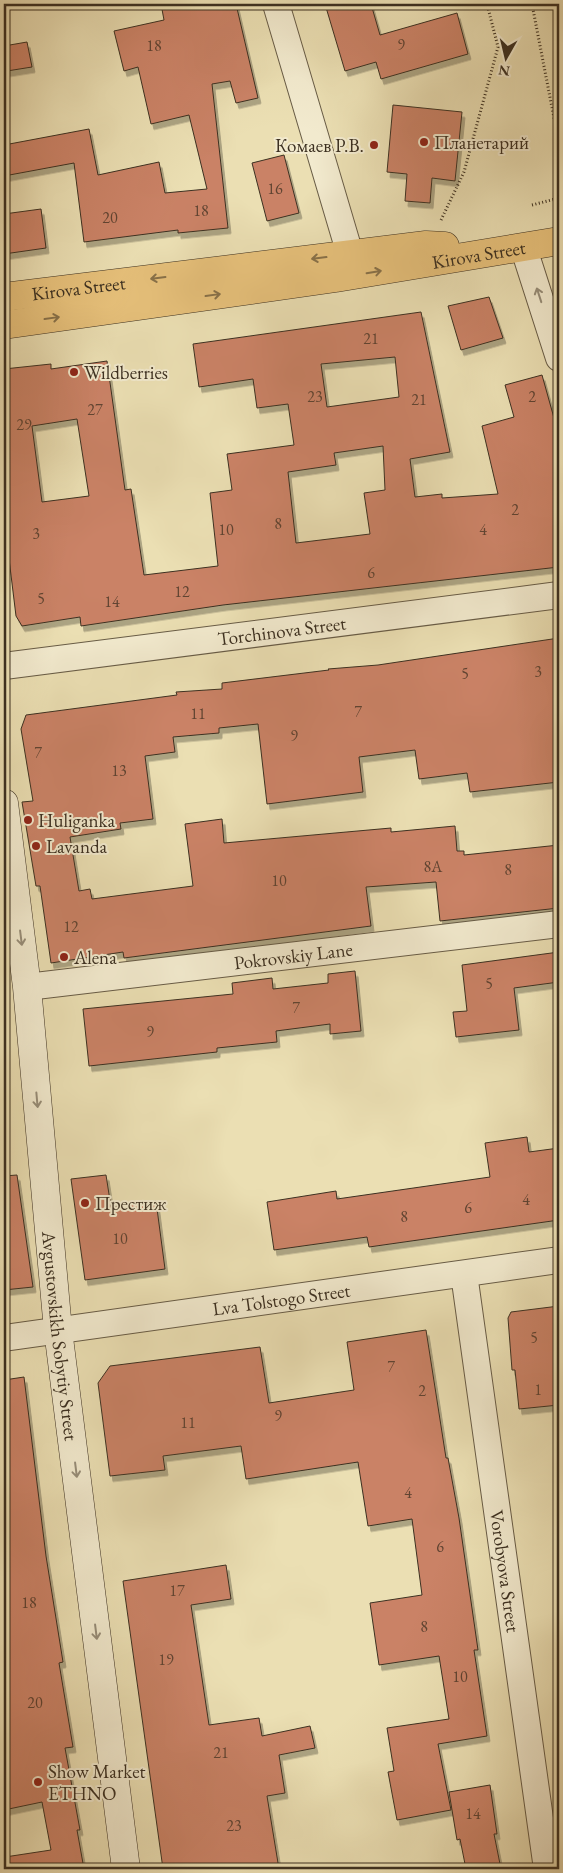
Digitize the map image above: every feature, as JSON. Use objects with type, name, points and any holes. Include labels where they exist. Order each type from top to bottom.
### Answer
[{"type":"main road","name":"Kirova Street","points":[[4,297],[426,245],[541,245]]},
{"type":"main road","name":"Kirova Street","points":[[4,325],[336,278],[541,245]]},
{"type":"street","points":[[276,4],[350,254]]},
{"type":"street","points":[[541,245],[559,358]]},
{"type":"street","name":"Torchinova Street","points":[[4,666],[559,595]]},
{"type":"street","name":"Avgustovskikh Sobytiy Street","points":[[4,803],[7,855],[27,987],[58,1330],[126,1869]]},
{"type":"street","name":"Pokrovskiy Lane","points":[[27,987],[559,924]]},
{"type":"street","name":"Lva Tolstogo Street","points":[[4,1338],[559,1260]]},
{"type":"street","name":"Vorobyova Street","points":[[464,1274],[547,1869]]},
{"type":"path","points":[[426,245],[445,213],[464,172],[498,47],[487,4]]},
{"type":"path","points":[[532,4],[559,144]]},
{"type":"path","points":[[532,205],[559,198]]},
{"type":"building","points":[[161,4],[236,4],[258,98],[236,103],[230,81],[212,84],[228,228],[178,233],[178,230],[84,242],[74,163],[4,176],[4,145],[89,129],[98,175],[159,162],[165,193],[207,189],[189,115],[151,124],[138,67],[124,71],[114,31],[164,20]]},
{"type":"building","points":[[325,4],[371,4],[380,35],[457,13],[468,54],[381,79],[376,62],[345,71]]},
{"type":"building","points":[[27,42],[32,67],[7,71],[4,46]]},
{"type":"building","name":"Планетарий","points":[[393,105],[462,112],[455,181],[432,178],[430,203],[405,201],[407,174],[387,172]]},
{"type":"building","points":[[284,155],[299,213],[267,221],[252,163]]},
{"type":"building","points":[[41,209],[46,248],[4,254],[4,214]]},
{"type":"building","points":[[489,297],[503,338],[461,350],[448,306]]},
{"type":"building","points":[[421,312],[450,452],[410,459],[415,497],[442,494],[442,498],[498,494],[482,426],[514,417],[505,385],[542,375],[559,436],[559,567],[223,605],[81,626],[80,617],[22,626],[16,616],[4,518],[4,369],[51,364],[51,369],[107,361],[125,490],[131,489],[144,575],[218,566],[210,493],[232,490],[227,454],[294,445],[288,404],[257,408],[253,379],[199,387],[193,344]],"holes":[[[395,357],[399,397],[327,407],[321,364]],[[77,419],[89,496],[42,502],[32,426]],[[383,446],[385,490],[364,493],[370,534],[296,543],[288,472],[336,465],[334,453]]]},
{"type":"building","points":[[559,638],[559,782],[470,792],[467,773],[419,779],[415,750],[359,757],[363,792],[267,804],[258,724],[219,728],[219,733],[173,737],[175,752],[145,756],[153,819],[120,823],[121,829],[70,837],[79,891],[90,889],[92,899],[193,886],[185,824],[222,819],[224,843],[391,828],[391,832],[455,826],[457,851],[464,851],[464,855],[559,845],[559,908],[440,921],[436,882],[366,887],[371,926],[124,958],[123,952],[51,963],[40,886],[36,886],[22,802],[33,801],[21,729],[26,715],[177,695],[176,692],[222,689],[222,683],[328,669],[378,665]]},
{"type":"building","points":[[559,952],[559,982],[514,988],[519,1030],[456,1037],[453,1012],[467,1011],[462,965]]},
{"type":"building","points":[[355,971],[361,1031],[330,1034],[330,1024],[276,1031],[277,1042],[217,1048],[217,1052],[89,1066],[83,1009],[233,994],[232,983],[272,978],[273,989],[328,983],[328,974]]},
{"type":"building","points":[[527,1137],[529,1152],[559,1148],[559,1220],[369,1247],[367,1237],[274,1250],[267,1202],[336,1191],[337,1199],[490,1177],[485,1143]]},
{"type":"building","points":[[17,1175],[33,1287],[4,1290],[4,1176]]},
{"type":"building","points":[[106,1175],[111,1207],[156,1201],[165,1269],[85,1280],[71,1179]]},
{"type":"building","points":[[559,1306],[559,1405],[519,1409],[515,1370],[512,1370],[508,1318],[511,1312]]},
{"type":"building","points":[[426,1330],[446,1458],[448,1458],[459,1518],[478,1650],[474,1650],[487,1736],[438,1744],[451,1810],[397,1820],[388,1772],[394,1771],[387,1728],[449,1719],[439,1656],[379,1665],[370,1603],[422,1595],[412,1519],[368,1526],[358,1462],[246,1479],[241,1446],[163,1456],[165,1470],[110,1476],[98,1383],[110,1366],[260,1347],[269,1403],[354,1390],[347,1342]]},
{"type":"building","points":[[24,1377],[46,1556],[63,1662],[59,1663],[73,1747],[65,1748],[80,1830],[77,1830],[84,1869],[6,1869],[5,1857],[51,1850],[42,1802],[4,1810],[4,1380]]},
{"type":"building","points":[[226,1565],[231,1599],[191,1605],[209,1725],[259,1718],[262,1736],[310,1726],[315,1748],[279,1755],[285,1793],[267,1796],[279,1869],[163,1869],[123,1581]]},
{"type":"building","points":[[490,1785],[497,1834],[494,1834],[501,1869],[466,1869],[460,1839],[457,1840],[449,1792]]},
{"type":"place","name":"Планетарий","points":[[424,142]]},
{"type":"place","name":"Комаев Р.В.","points":[[374,145]]},
{"type":"place","name":"Wildberries","points":[[74,372]]},
{"type":"place","name":"Huliganka","points":[[28,820]]},
{"type":"place","name":"Lavanda","points":[[36,846]]},
{"type":"place","name":"Alena","points":[[64,957]]},
{"type":"place","name":"Престиж","points":[[85,1203]]},
{"type":"place","name":"Show Market ETHNO","points":[[38,1782]]}]
